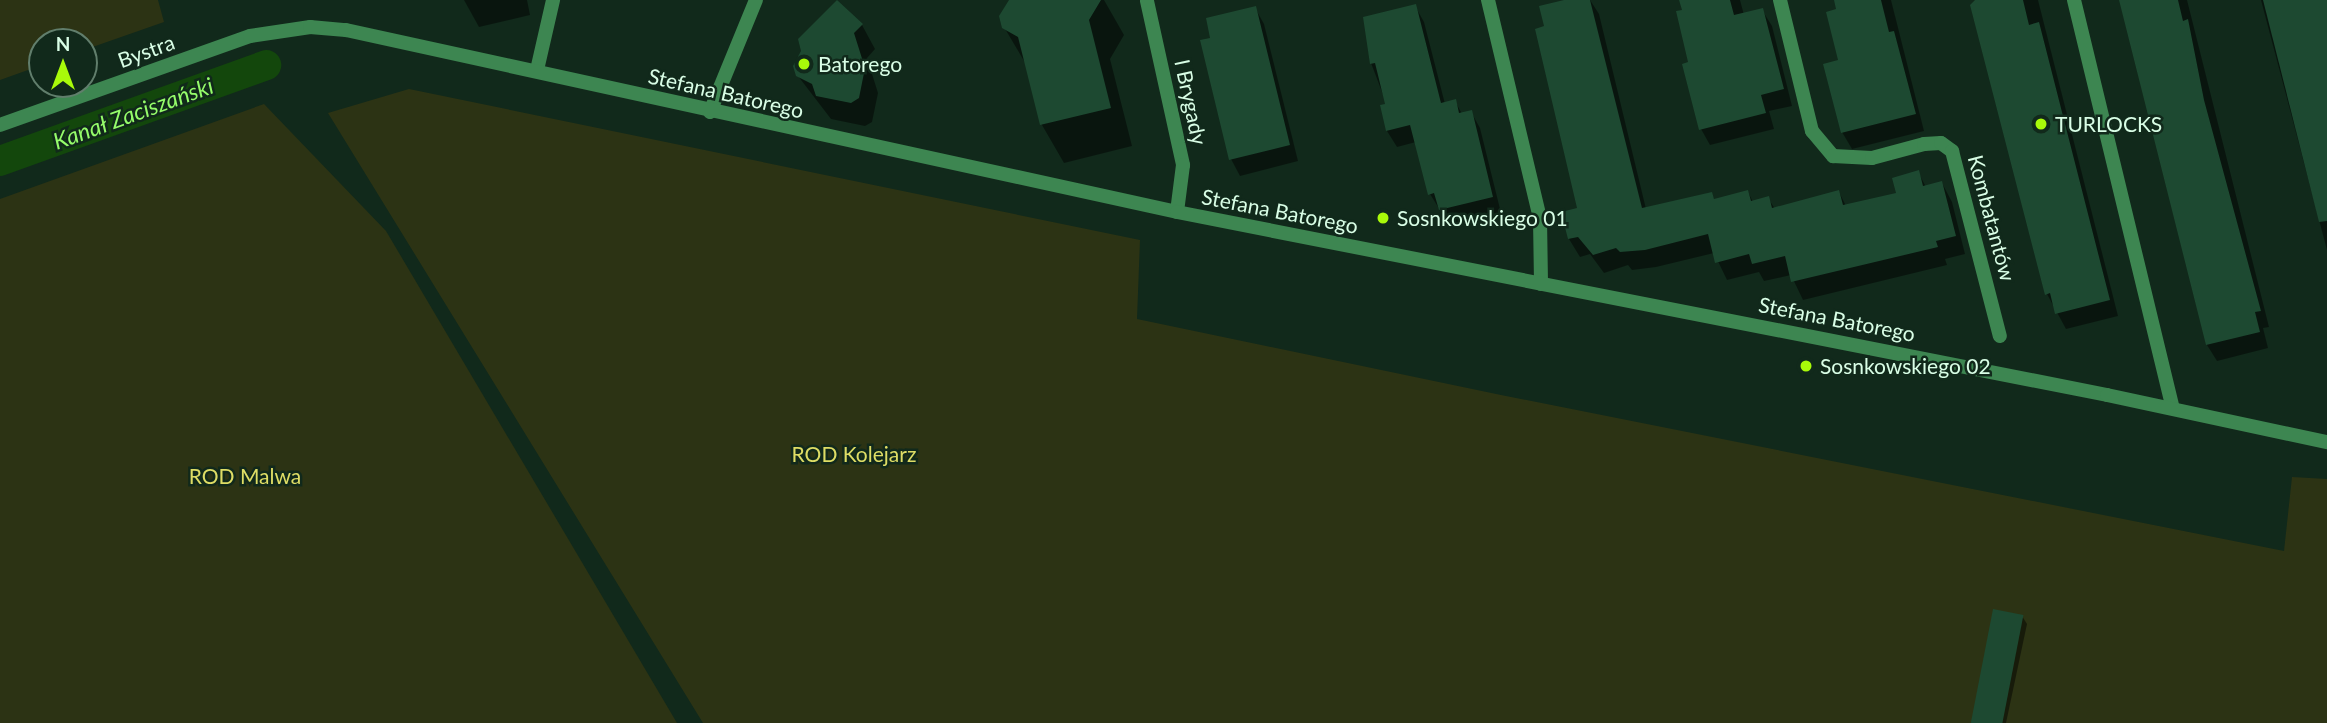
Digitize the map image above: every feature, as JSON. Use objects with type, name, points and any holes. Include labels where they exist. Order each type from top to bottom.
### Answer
[{"type":"street","points":[[537,70],[553,0]]},
{"type":"street","points":[[709,112],[756,0]]},
{"type":"street","points":[[1488,0],[1540,219],[1541,284]]},
{"type":"street","name":"Kombatantów","points":[[1780,0],[1812,131],[1833,156],[1872,158],[1924,144],[1941,143],[1952,151],[2000,336]]},
{"type":"street","points":[[2074,0],[2173,408]]},
{"type":"street","name":"I Brygady","points":[[1147,1],[1183,165],[1177,212]]},
{"type":"street","name":"Stefana Batorego","points":[[310,27],[346,30],[537,70],[709,112],[1177,212],[2173,408],[2327,442]]},
{"type":"street","name":"Bystra","points":[[0,125],[250,36],[310,27]]},
{"type":"green space","points":[[0,0],[158,0],[164,22],[98,45],[98,28],[28,28],[28,70],[0,80]]},
{"type":"green space","name":"ROD Kolejarz","points":[[409,89],[1140,240],[1137,319],[1501,395],[2284,551],[2292,477],[2327,479],[2327,723],[703,723],[328,113]]},
{"type":"green space","name":"ROD Malwa","points":[[264,104],[386,231],[677,723],[0,723],[0,199]]},
{"type":"building","points":[[837,0],[863,24],[854,33],[865,68],[859,98],[851,103],[816,96],[812,84],[796,76],[793,66],[801,51],[798,39]]},
{"type":"building","points":[[1009,0],[1101,0],[1089,20],[1111,108],[1040,125],[1018,37],[1002,28],[999,16]]},
{"type":"building","points":[[1564,0],[1590,0],[1642,208],[1712,192],[1714,199],[1748,190],[1751,201],[1769,196],[1772,208],[1839,190],[1843,205],[1896,193],[1892,178],[1919,170],[1923,186],[1942,181],[1956,236],[1936,241],[1938,247],[1791,282],[1785,256],[1752,264],[1749,254],[1715,263],[1708,234],[1645,250],[1620,252],[1616,248],[1593,255],[1578,237],[1568,239],[1561,212],[1577,208],[1535,29],[1544,26],[1539,6]]},
{"type":"building","points":[[1679,0],[1730,0],[1734,15],[1763,8],[1784,89],[1761,95],[1766,113],[1699,130],[1682,64],[1688,62],[1676,11],[1682,10]]},
{"type":"building","points":[[1834,0],[1881,0],[1889,32],[1894,31],[1916,114],[1841,133],[1823,64],[1838,60],[1826,12],[1836,9]]},
{"type":"building","points":[[1975,0],[2023,0],[2029,25],[2039,22],[2110,300],[2055,314],[2050,293],[2045,295],[1970,5]]},
{"type":"building","points":[[2119,0],[2178,0],[2183,21],[2188,19],[2204,100],[2261,311],[2255,312],[2260,332],[2206,345]]},
{"type":"building","points":[[2263,0],[2327,0],[2327,221],[2319,222]]},
{"type":"building","points":[[1416,4],[1441,103],[1456,99],[1459,113],[1472,110],[1493,197],[1439,210],[1434,193],[1428,195],[1410,125],[1386,131],[1380,105],[1385,104],[1375,63],[1370,64],[1363,17]]},
{"type":"building","points":[[1256,6],[1290,145],[1229,160],[1200,40],[1210,38],[1206,18]]},
{"type":"building","points":[[1993,609],[2023,615],[2002,723],[1971,723]]},
{"type":"waterway","name":"Kanał Zaciszański","points":[[0,161],[266,65]]},
{"type":"place","name":"Batorego","points":[[804,64]]},
{"type":"place","name":"TURLOCKS","points":[[2041,124]]},
{"type":"place","name":"Sosnkowskiego 01","points":[[1383,218]]},
{"type":"place","name":"Sosnkowskiego 02","points":[[1806,366]]}]
